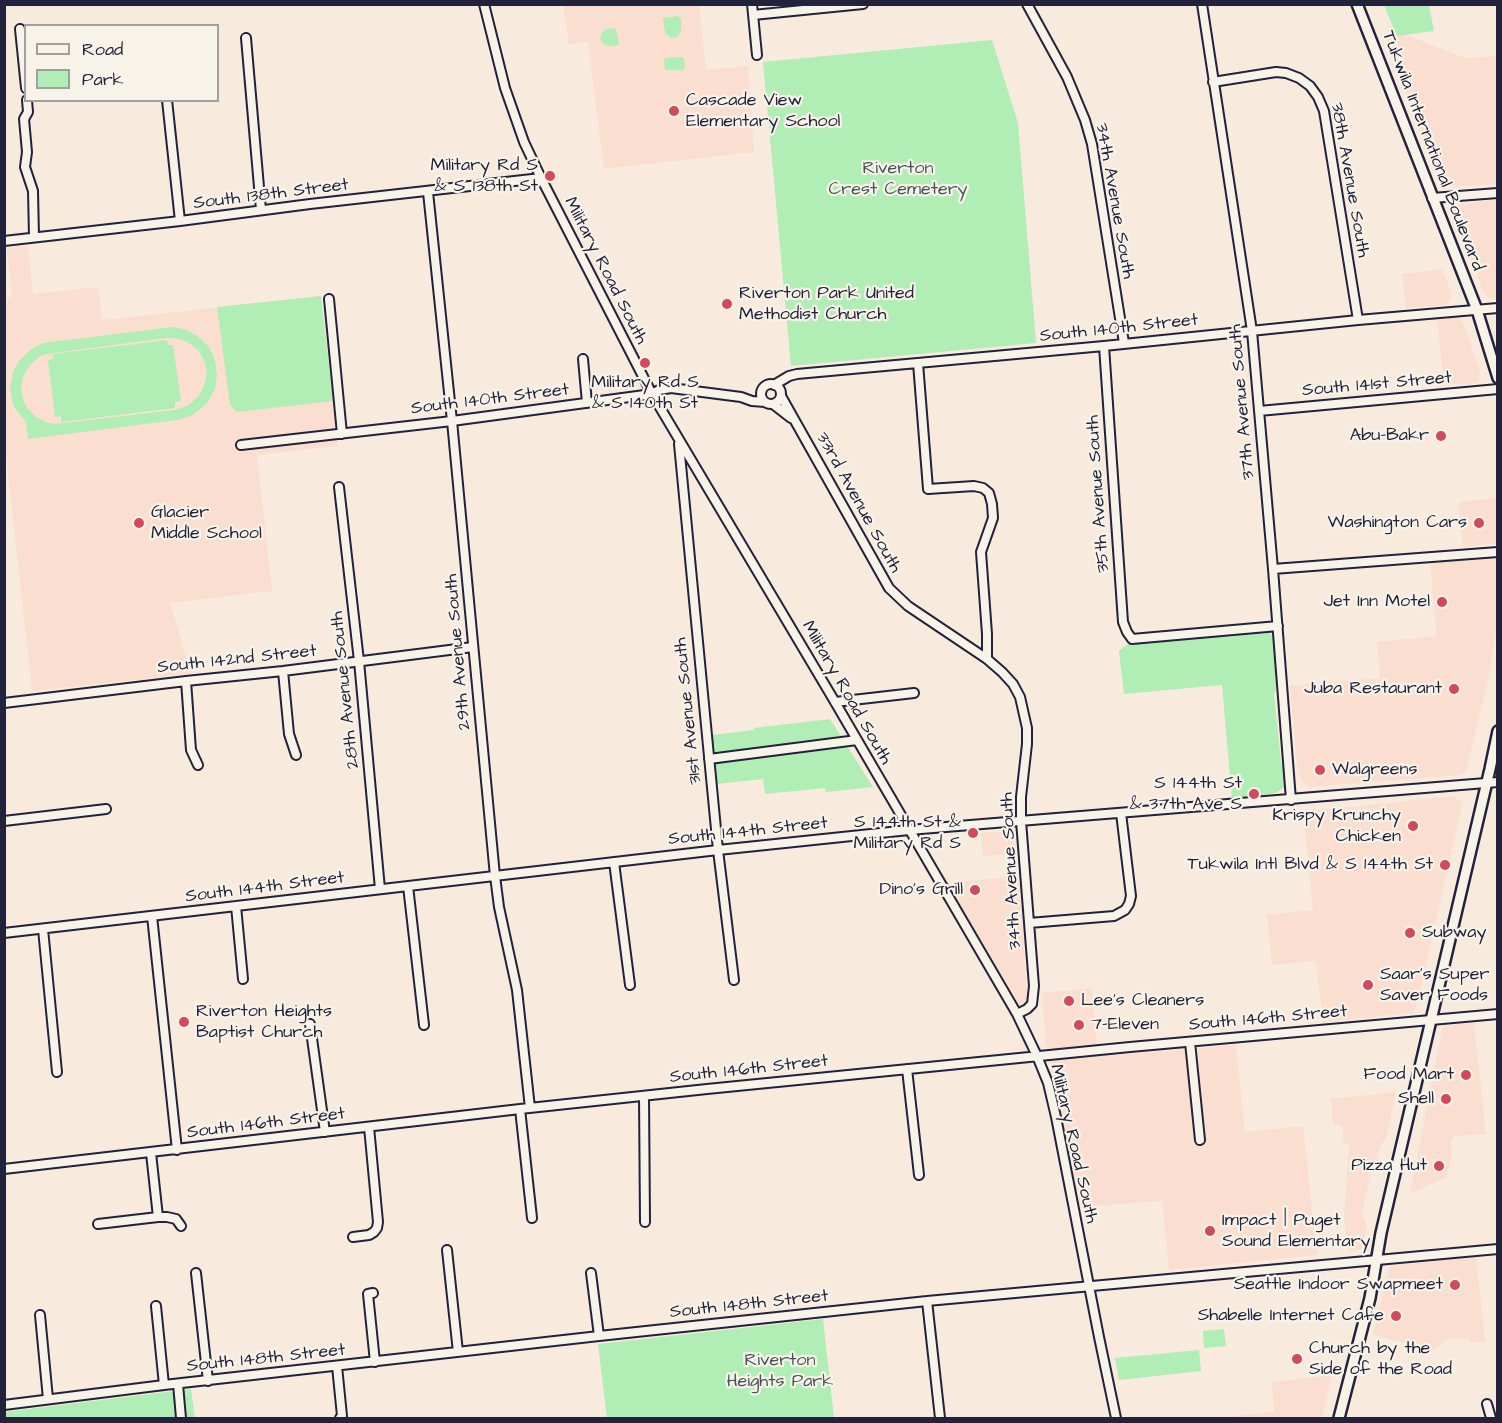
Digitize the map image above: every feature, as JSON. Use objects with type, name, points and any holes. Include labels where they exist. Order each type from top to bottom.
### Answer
[{"type":"main road","name":"Tukwila International Boulevard","points":[[1357,4],[1477,310],[1497,378]]},
{"type":"main road","points":[[1339,1419],[1370,1298],[1381,1233],[1487,783],[1497,731]]},
{"type":"street","name":"Military Road South","points":[[484,4],[505,88],[524,142],[652,394],[1017,1014],[1037,1056],[1048,1083],[1056,1117],[1116,1419]]},
{"type":"street","points":[[752,4],[757,55]]},
{"type":"street","points":[[753,15],[863,4]]},
{"type":"street","name":"34th Avenue South","points":[[1027,4],[1067,77],[1085,120],[1092,144],[1124,343]]},
{"type":"street","name":"37th Avenue South","points":[[1202,4],[1252,331],[1291,800]]},
{"type":"street","points":[[20,29],[24,68]]},
{"type":"street","points":[[246,38],[261,210]]},
{"type":"street","name":"38th Avenue South","points":[[1213,82],[1276,72],[1286,73],[1310,86],[1318,97],[1324,111],[1358,320]]},
{"type":"street","points":[[27,102],[28,112],[24,119],[27,152],[25,167],[33,191],[34,237]]},
{"type":"street","points":[[167,102],[180,221]]},
{"type":"street","name":"South 138th Street","points":[[4,241],[541,178]]},
{"type":"street","name":"29th Avenue South","points":[[428,192],[495,876],[499,907],[517,990],[530,1108]]},
{"type":"street","points":[[1432,198],[1497,193]]},
{"type":"street","points":[[329,299],[342,434]]},
{"type":"street","name":"South 140th Street","points":[[779,388],[789,376],[797,374],[1497,308]]},
{"type":"street","name":"35th Avenue South","points":[[1104,346],[1123,622],[1127,632],[1132,639],[1278,626]]},
{"type":"street","points":[[583,359],[587,403]]},
{"type":"street","points":[[918,363],[928,489],[974,486],[983,488],[989,494],[992,504],[993,519],[981,552],[987,659]]},
{"type":"street","points":[[765,386],[779,388],[778,401],[769,403],[762,398],[765,386]]},
{"type":"street","name":"South 140th Street","points":[[241,445],[452,421],[652,394],[671,388],[769,403]]},
{"type":"street","name":"33rd Avenue South","points":[[779,388],[795,421],[889,588],[908,606],[987,659]]},
{"type":"street","name":"South 141st Street","points":[[1259,411],[1497,389]]},
{"type":"street","name":"South 140th Street","points":[[741,397],[762,393]]},
{"type":"street","name":"33rd Avenue South","points":[[769,403],[795,421]]},
{"type":"street","name":"31st Avenue South","points":[[678,440],[718,850],[734,980]]},
{"type":"street","name":"28th Avenue South","points":[[339,487],[359,661],[380,890]]},
{"type":"street","points":[[1273,569],[1497,552]]},
{"type":"street","name":"South 142nd Street","points":[[4,703],[473,647]]},
{"type":"street","name":"34th Avenue South","points":[[987,659],[1013,684],[1020,697],[1028,728],[1023,770],[1021,821],[1034,987],[1032,1004],[1017,1014]]},
{"type":"street","points":[[283,671],[289,734],[296,755]]},
{"type":"street","points":[[186,681],[191,750],[198,765]]},
{"type":"street","points":[[835,702],[914,693]]},
{"type":"street","points":[[709,759],[857,740]]},
{"type":"street","name":"South 144th Street","points":[[4,933],[909,830],[1497,782]]},
{"type":"street","points":[[4,821],[106,809]]},
{"type":"street","points":[[1029,923],[1114,916],[1125,910],[1130,904],[1131,896],[1121,813]]},
{"type":"street","points":[[614,862],[630,985]]},
{"type":"street","points":[[408,886],[424,1025]]},
{"type":"street","points":[[236,906],[243,979]]},
{"type":"street","points":[[152,916],[177,1150]]},
{"type":"street","points":[[44,929],[57,1072]]},
{"type":"street","name":"South 146th Street","points":[[4,1169],[644,1096],[1037,1056],[1497,1014]]},
{"type":"street","points":[[310,1024],[325,1132]]},
{"type":"street","points":[[1190,1042],[1200,1140]]},
{"type":"street","points":[[907,1069],[919,1175]]},
{"type":"street","points":[[644,1096],[645,1222]]},
{"type":"street","points":[[520,1109],[532,1218]]},
{"type":"street","points":[[353,1237],[374,1232],[378,1222],[369,1127]]},
{"type":"street","points":[[151,1153],[158,1217]]},
{"type":"street","points":[[98,1224],[167,1217],[176,1219],[181,1226]]},
{"type":"street","name":"South 148th Street","points":[[4,1405],[598,1336],[927,1301],[1497,1249]]},
{"type":"street","points":[[447,1250],[458,1353]]},
{"type":"street","points":[[196,1273],[208,1381]]},
{"type":"street","points":[[591,1273],[598,1336]]},
{"type":"street","points":[[373,1293],[368,1294],[375,1362]]},
{"type":"street","points":[[927,1301],[940,1419]]},
{"type":"street","points":[[156,1306],[164,1385]]},
{"type":"street","points":[[40,1316],[48,1399]]},
{"type":"street","points":[[338,1366],[342,1416],[340,1419]]},
{"type":"street","points":[[177,1384],[181,1419]]},
{"type":"street","points":[[1487,1404],[1491,1419]]},
{"type":"shaded area","name":"Cascade View Elementary School","points":[[563,5],[699,5],[706,70],[748,66],[754,152],[604,169],[588,42],[569,44]]},
{"type":"shaded area","points":[[1399,32],[1465,58],[1497,56],[1497,184],[1442,186],[1384,35]]},
{"type":"shaded area","points":[[1497,200],[1498,299],[1494,299],[1485,295],[1483,291],[1452,213],[1453,208],[1458,204]]},
{"type":"shaded area","name":"Glacier Middle School","points":[[28,246],[33,294],[98,287],[102,320],[321,296],[338,446],[257,455],[272,591],[170,603],[191,674],[32,691],[5,446],[4,298],[12,297],[7,248]]},
{"type":"shaded area","points":[[1442,269],[1451,291],[1448,303],[1406,308],[1402,274]]},
{"type":"shaded area","points":[[1455,317],[1463,322],[1480,373],[1478,383],[1444,385],[1437,319]]},
{"type":"shaded area","name":"Washington Cars","points":[[1497,498],[1497,543],[1463,547],[1458,502]]},
{"type":"shaded area","points":[[1496,556],[1498,559],[1498,617],[1489,676],[1466,771],[1461,775],[1309,787],[1298,774],[1290,686],[1380,678],[1377,642],[1437,636],[1430,562]]},
{"type":"shaded area","points":[[1453,796],[1461,801],[1462,806],[1416,1008],[1411,1013],[1323,1022],[1316,961],[1272,965],[1267,915],[1313,910],[1303,812]]},
{"type":"shaded area","points":[[1009,831],[1015,836],[1017,853],[983,856],[981,833]]},
{"type":"shaded area","points":[[1019,876],[1027,996],[1024,1005],[1019,1004],[947,883]]},
{"type":"shaded area","points":[[1092,988],[1097,1045],[1048,1048],[1042,993]]},
{"type":"shaded area","points":[[1474,1023],[1486,1134],[1454,1136],[1447,1177],[1410,1194],[1442,1029],[1445,1026]]},
{"type":"shaded area","points":[[1236,1045],[1245,1132],[1303,1126],[1317,1255],[1169,1270],[1162,1201],[1080,1207],[1049,1064],[1055,1060]]},
{"type":"shaded area","points":[[1396,1092],[1386,1138],[1380,1146],[1376,1164],[1372,1168],[1362,1213],[1367,1227],[1361,1250],[1348,1252],[1344,1217],[1349,1144],[1343,1142],[1343,1127],[1333,1123],[1331,1099]]},
{"type":"shaded area","points":[[1476,1256],[1485,1341],[1470,1343],[1469,1339],[1449,1338],[1432,1350],[1373,1335],[1391,1266]]},
{"type":"shaded area","points":[[1332,1375],[1322,1418],[1231,1418],[1231,1416],[1274,1412],[1272,1384],[1274,1382]]},
{"type":"green space","points":[[1384,5],[1429,5],[1434,31],[1397,36]]},
{"type":"green space","points":[[678,16],[681,19],[681,32],[677,37],[671,38],[665,33],[663,18]]},
{"type":"green space","points":[[616,28],[619,45],[603,44],[600,38],[602,32]]},
{"type":"green space","name":"Riverton Crest Cemetery","points":[[992,40],[1018,123],[1036,343],[791,366],[763,62]]},
{"type":"green space","points":[[682,57],[684,70],[665,70],[665,58]]},
{"type":"green space","points":[[321,296],[333,401],[237,412],[230,405],[217,307]]},
{"type":"green space","points":[[172,327],[186,330],[199,337],[209,347],[215,360],[217,375],[215,389],[208,402],[197,412],[177,420],[28,439],[26,422],[15,408],[10,387],[13,372],[20,360],[30,350],[43,343]],"holes":[[[173,338],[186,341],[197,349],[204,360],[207,373],[198,397],[187,406],[175,410],[55,424],[36,417],[24,402],[21,389],[23,376],[40,356]]]},
{"type":"green space","points":[[167,340],[168,345],[173,345],[181,401],[175,402],[175,408],[61,422],[61,416],[55,417],[48,360],[53,359],[53,354]]},
{"type":"green space","points":[[1269,632],[1273,637],[1278,686],[1274,694],[1281,762],[1285,766],[1286,782],[1284,787],[1276,793],[1232,799],[1222,685],[1124,694],[1119,651],[1128,644]]},
{"type":"green space","points":[[830,719],[873,787],[826,792],[825,788],[765,794],[763,779],[717,784],[712,735]]},
{"type":"green space","name":"Riverton Heights Park","points":[[823,1319],[834,1418],[607,1418],[598,1344]]},
{"type":"green space","points":[[1224,1329],[1226,1346],[1204,1348],[1203,1331]]},
{"type":"green space","points":[[1199,1350],[1201,1371],[1119,1380],[1115,1358]]},
{"type":"green space","points":[[191,1389],[195,1418],[5,1418],[4,1412]]},
{"type":"place","name":"Cascade View Elementary School","points":[[674,111]]},
{"type":"place","name":"Military Rd S & S 138th St","points":[[550,176]]},
{"type":"place","name":"Riverton Park United Methodist Church","points":[[727,304]]},
{"type":"place","name":"Military Rd S & S 140th St","points":[[645,363]]},
{"type":"place","name":"Abu-Bakr","points":[[1441,436]]},
{"type":"place","name":"Glacier Middle School","points":[[139,523]]},
{"type":"place","name":"Washington Cars","points":[[1479,523]]},
{"type":"place","name":"Jet Inn Motel","points":[[1442,602]]},
{"type":"place","name":"Juba Restaurant","points":[[1454,689]]},
{"type":"place","name":"Walgreens","points":[[1320,770]]},
{"type":"place","name":"S 144th St & 37th Ave S","points":[[1254,794]]},
{"type":"place","name":"Krispy Krunchy Chicken","points":[[1413,826]]},
{"type":"place","name":"S 144th St & Military Rd S","points":[[973,833]]},
{"type":"place","name":"Tukwila Intl Blvd & S 144th St","points":[[1445,865]]},
{"type":"place","name":"Dino's Grill","points":[[975,890]]},
{"type":"place","name":"Subway","points":[[1410,933]]},
{"type":"place","name":"Saar's Super Saver Foods","points":[[1368,985]]},
{"type":"place","name":"Lee's Cleaners","points":[[1069,1001]]},
{"type":"place","name":"Riverton Heights Baptist Church","points":[[184,1022]]},
{"type":"place","name":"7-Eleven","points":[[1079,1025]]},
{"type":"place","name":"Food Mart","points":[[1466,1075]]},
{"type":"place","name":"Shell","points":[[1446,1099]]},
{"type":"place","name":"Pizza Hut","points":[[1439,1166]]},
{"type":"place","name":"Impact | Puget Sound Elementary","points":[[1210,1231]]},
{"type":"place","name":"Seattle Indoor Swapmeet","points":[[1455,1285]]},
{"type":"place","name":"Shabelle Internet Cafe","points":[[1396,1316]]},
{"type":"place","name":"Church by the Side of the Road","points":[[1297,1359]]}]
